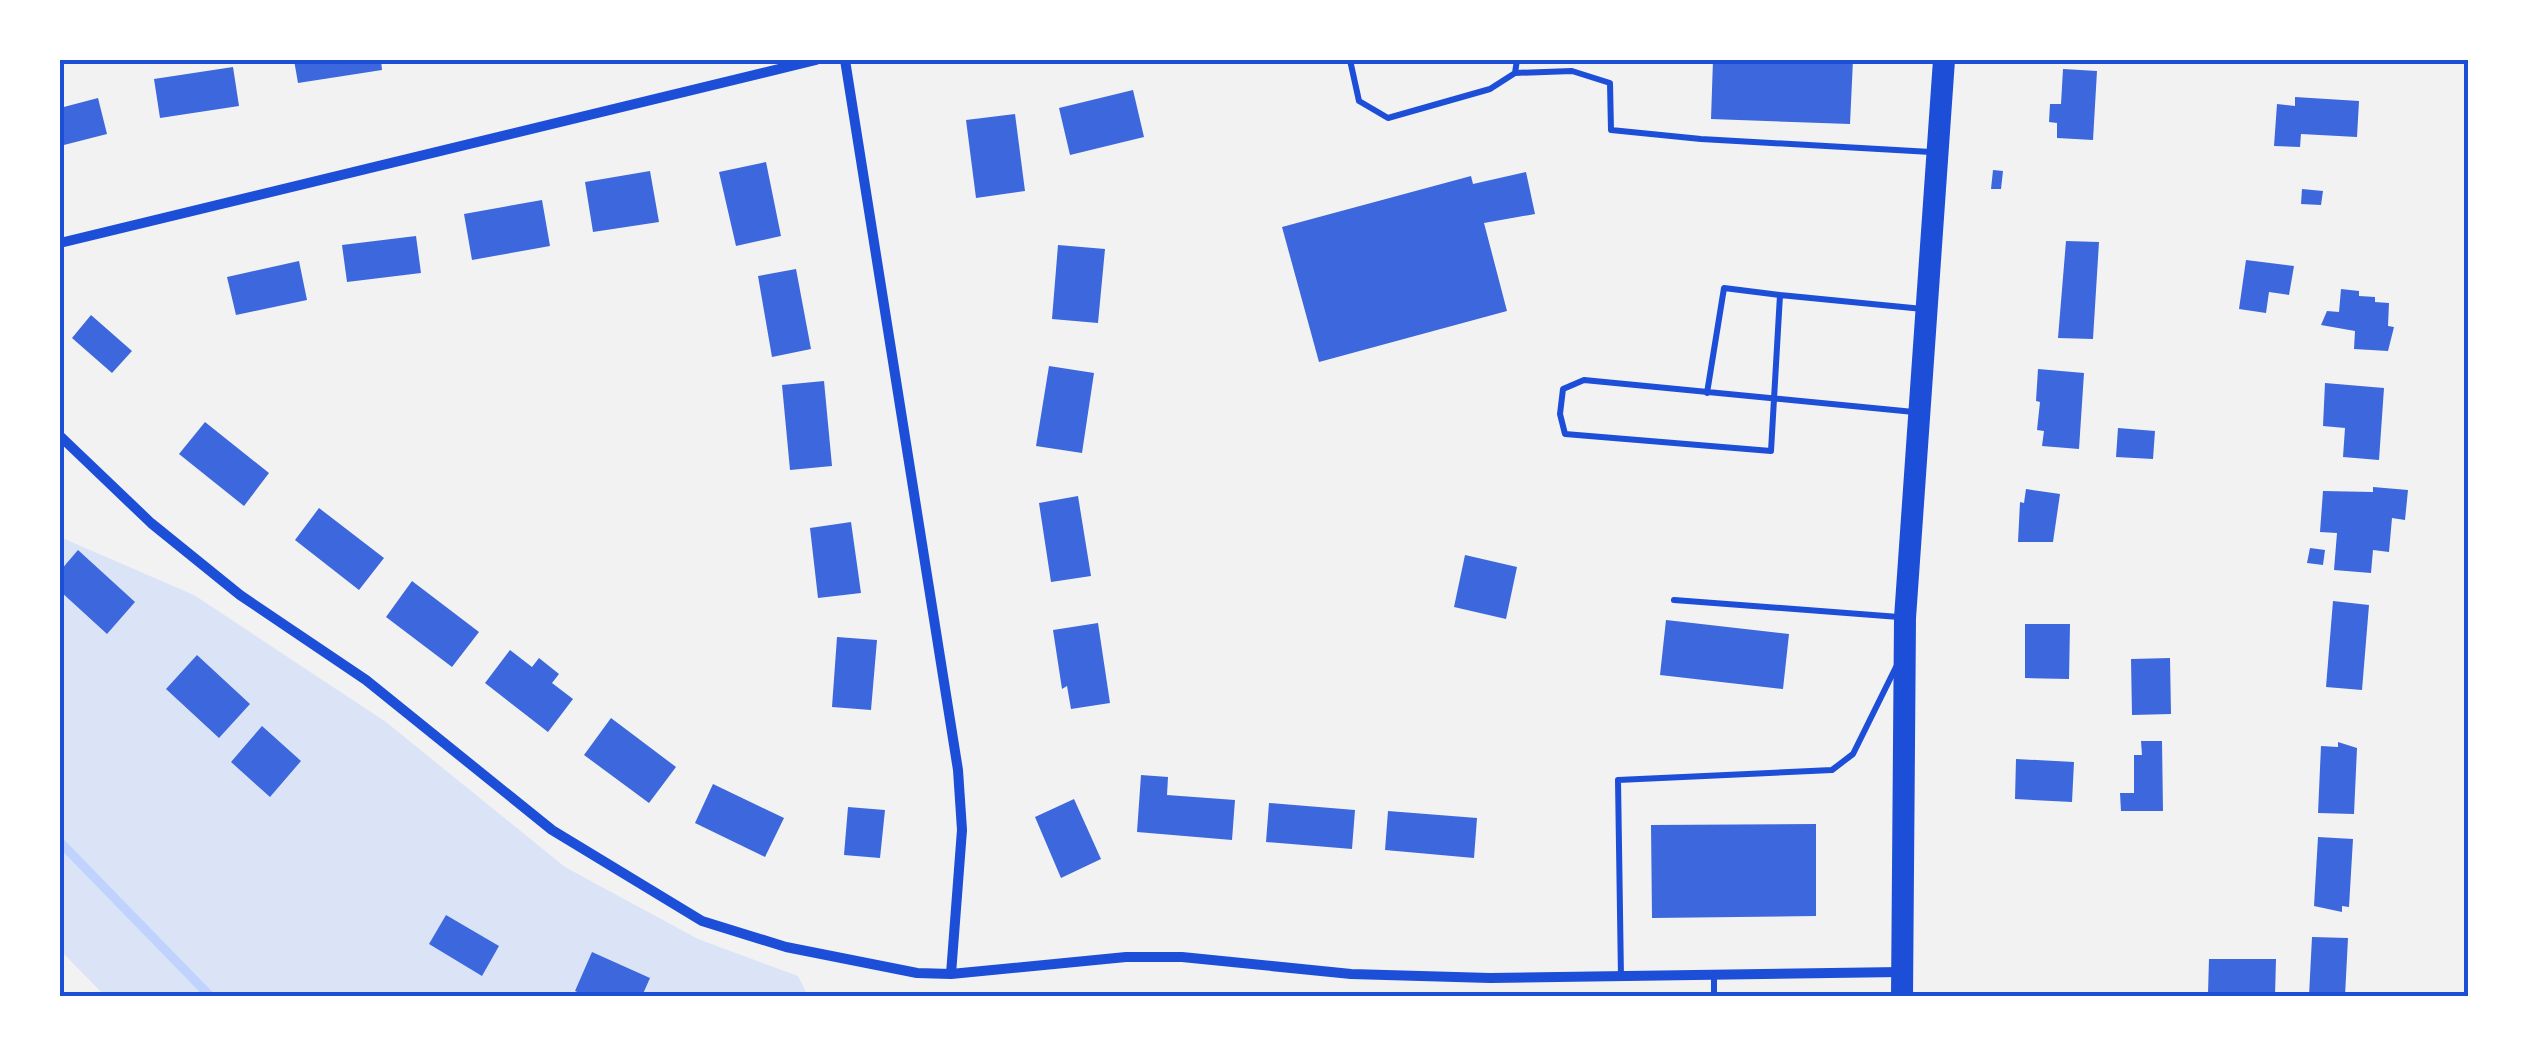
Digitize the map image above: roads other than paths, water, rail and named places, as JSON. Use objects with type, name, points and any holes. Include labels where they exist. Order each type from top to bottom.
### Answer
[{"type":"highway","points":[[1902,996],[1905,618],[1944,60]]},
{"type":"street","points":[[60,243],[816,60]]},
{"type":"street","points":[[846,60],[958,770],[962,830],[951,974]]},
{"type":"street","points":[[60,436],[151,522],[240,596],[366,680],[552,830],[702,921],[786,947],[918,972],[951,974],[1164,957],[1351,974],[1621,980],[1902,972]]},
{"type":"lane","points":[[1350,60],[1359,100],[1388,118],[1490,89],[1516,73],[1572,71],[1610,83],[1611,130],[1701,140],[1937,152]]},
{"type":"lane","points":[[1516,73],[1517,60]]},
{"type":"lane","points":[[1707,393],[1724,288],[1924,309]]},
{"type":"lane","points":[[1780,295],[1774,399],[1771,451],[1565,434],[1560,414],[1563,389],[1584,380],[1707,393],[1774,399],[1918,413]]},
{"type":"lane","points":[[1674,600],[1905,618]]},
{"type":"lane","points":[[1621,980],[1618,780],[1832,770],[1852,754],[1904,650]]},
{"type":"lane","points":[[1714,978],[1714,996]]},
{"type":"waterway","points":[[60,842],[210,996]]}]
